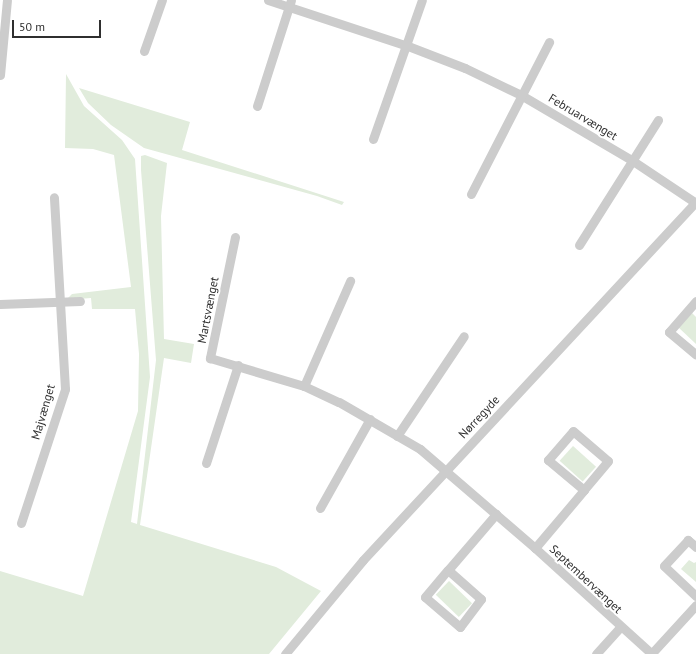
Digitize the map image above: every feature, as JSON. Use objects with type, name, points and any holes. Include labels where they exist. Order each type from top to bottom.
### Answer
[{"type":"street","points":[[0,75],[7,0]]},
{"type":"street","points":[[144,51],[162,0]]},
{"type":"street","name":"Februarvænget","points":[[268,0],[290,3],[465,68],[521,95],[633,160],[696,203]]},
{"type":"street","points":[[372,139],[408,46],[422,0]]},
{"type":"street","points":[[257,106],[290,3]]},
{"type":"street","points":[[470,194],[549,42]]},
{"type":"street","points":[[579,245],[658,120]]},
{"type":"street","name":"Majvænget","points":[[21,523],[65,389],[54,197]]},
{"type":"street","name":"Nørregyde","points":[[285,654],[334,591],[696,203]]},
{"type":"street","name":"Martsvænget","points":[[235,237],[210,358],[238,365],[304,386],[370,419],[420,449],[446,470]]},
{"type":"street","points":[[304,386],[350,281]]},
{"type":"street","points":[[0,304],[59,303],[80,301]]},
{"type":"street","points":[[695,304],[669,332],[696,355]]},
{"type":"street","points":[[397,436],[464,336]]},
{"type":"street","points":[[206,463],[238,365]]},
{"type":"street","points":[[320,508],[370,419]]},
{"type":"street","name":"Septembervænget","points":[[535,548],[584,490],[608,461],[573,431],[548,460],[584,490]]},
{"type":"street","name":"Septembervænget","points":[[446,470],[652,654],[696,606]]},
{"type":"street","points":[[448,570],[481,599],[460,628],[426,597],[448,570],[496,514]]},
{"type":"street","points":[[696,547],[688,540],[664,566],[696,596]]},
{"type":"street","name":"Septembervænget","points":[[596,654],[620,627]]},
{"type":"green space","points":[[66,74],[84,106],[122,140],[135,159],[150,377],[131,522],[137,524],[156,360],[141,170],[141,156],[145,155],[167,163],[161,216],[164,339],[194,344],[191,363],[164,358],[140,525],[276,567],[321,591],[269,654],[0,654],[0,571],[83,596],[138,411],[139,354],[135,309],[92,309],[91,298],[66,300],[72,294],[131,287],[114,155],[93,149],[65,148]]},
{"type":"green space","points":[[79,88],[190,122],[182,150],[344,202],[342,205],[317,196],[144,148],[111,125],[88,103]]},
{"type":"green space","points":[[692,313],[696,317],[696,344],[678,327]]},
{"type":"green space","points":[[573,446],[596,467],[583,482],[560,461]]},
{"type":"green space","points":[[689,560],[694,563],[696,562],[696,582],[681,569]]},
{"type":"green space","points":[[449,581],[472,603],[459,617],[436,595]]}]
